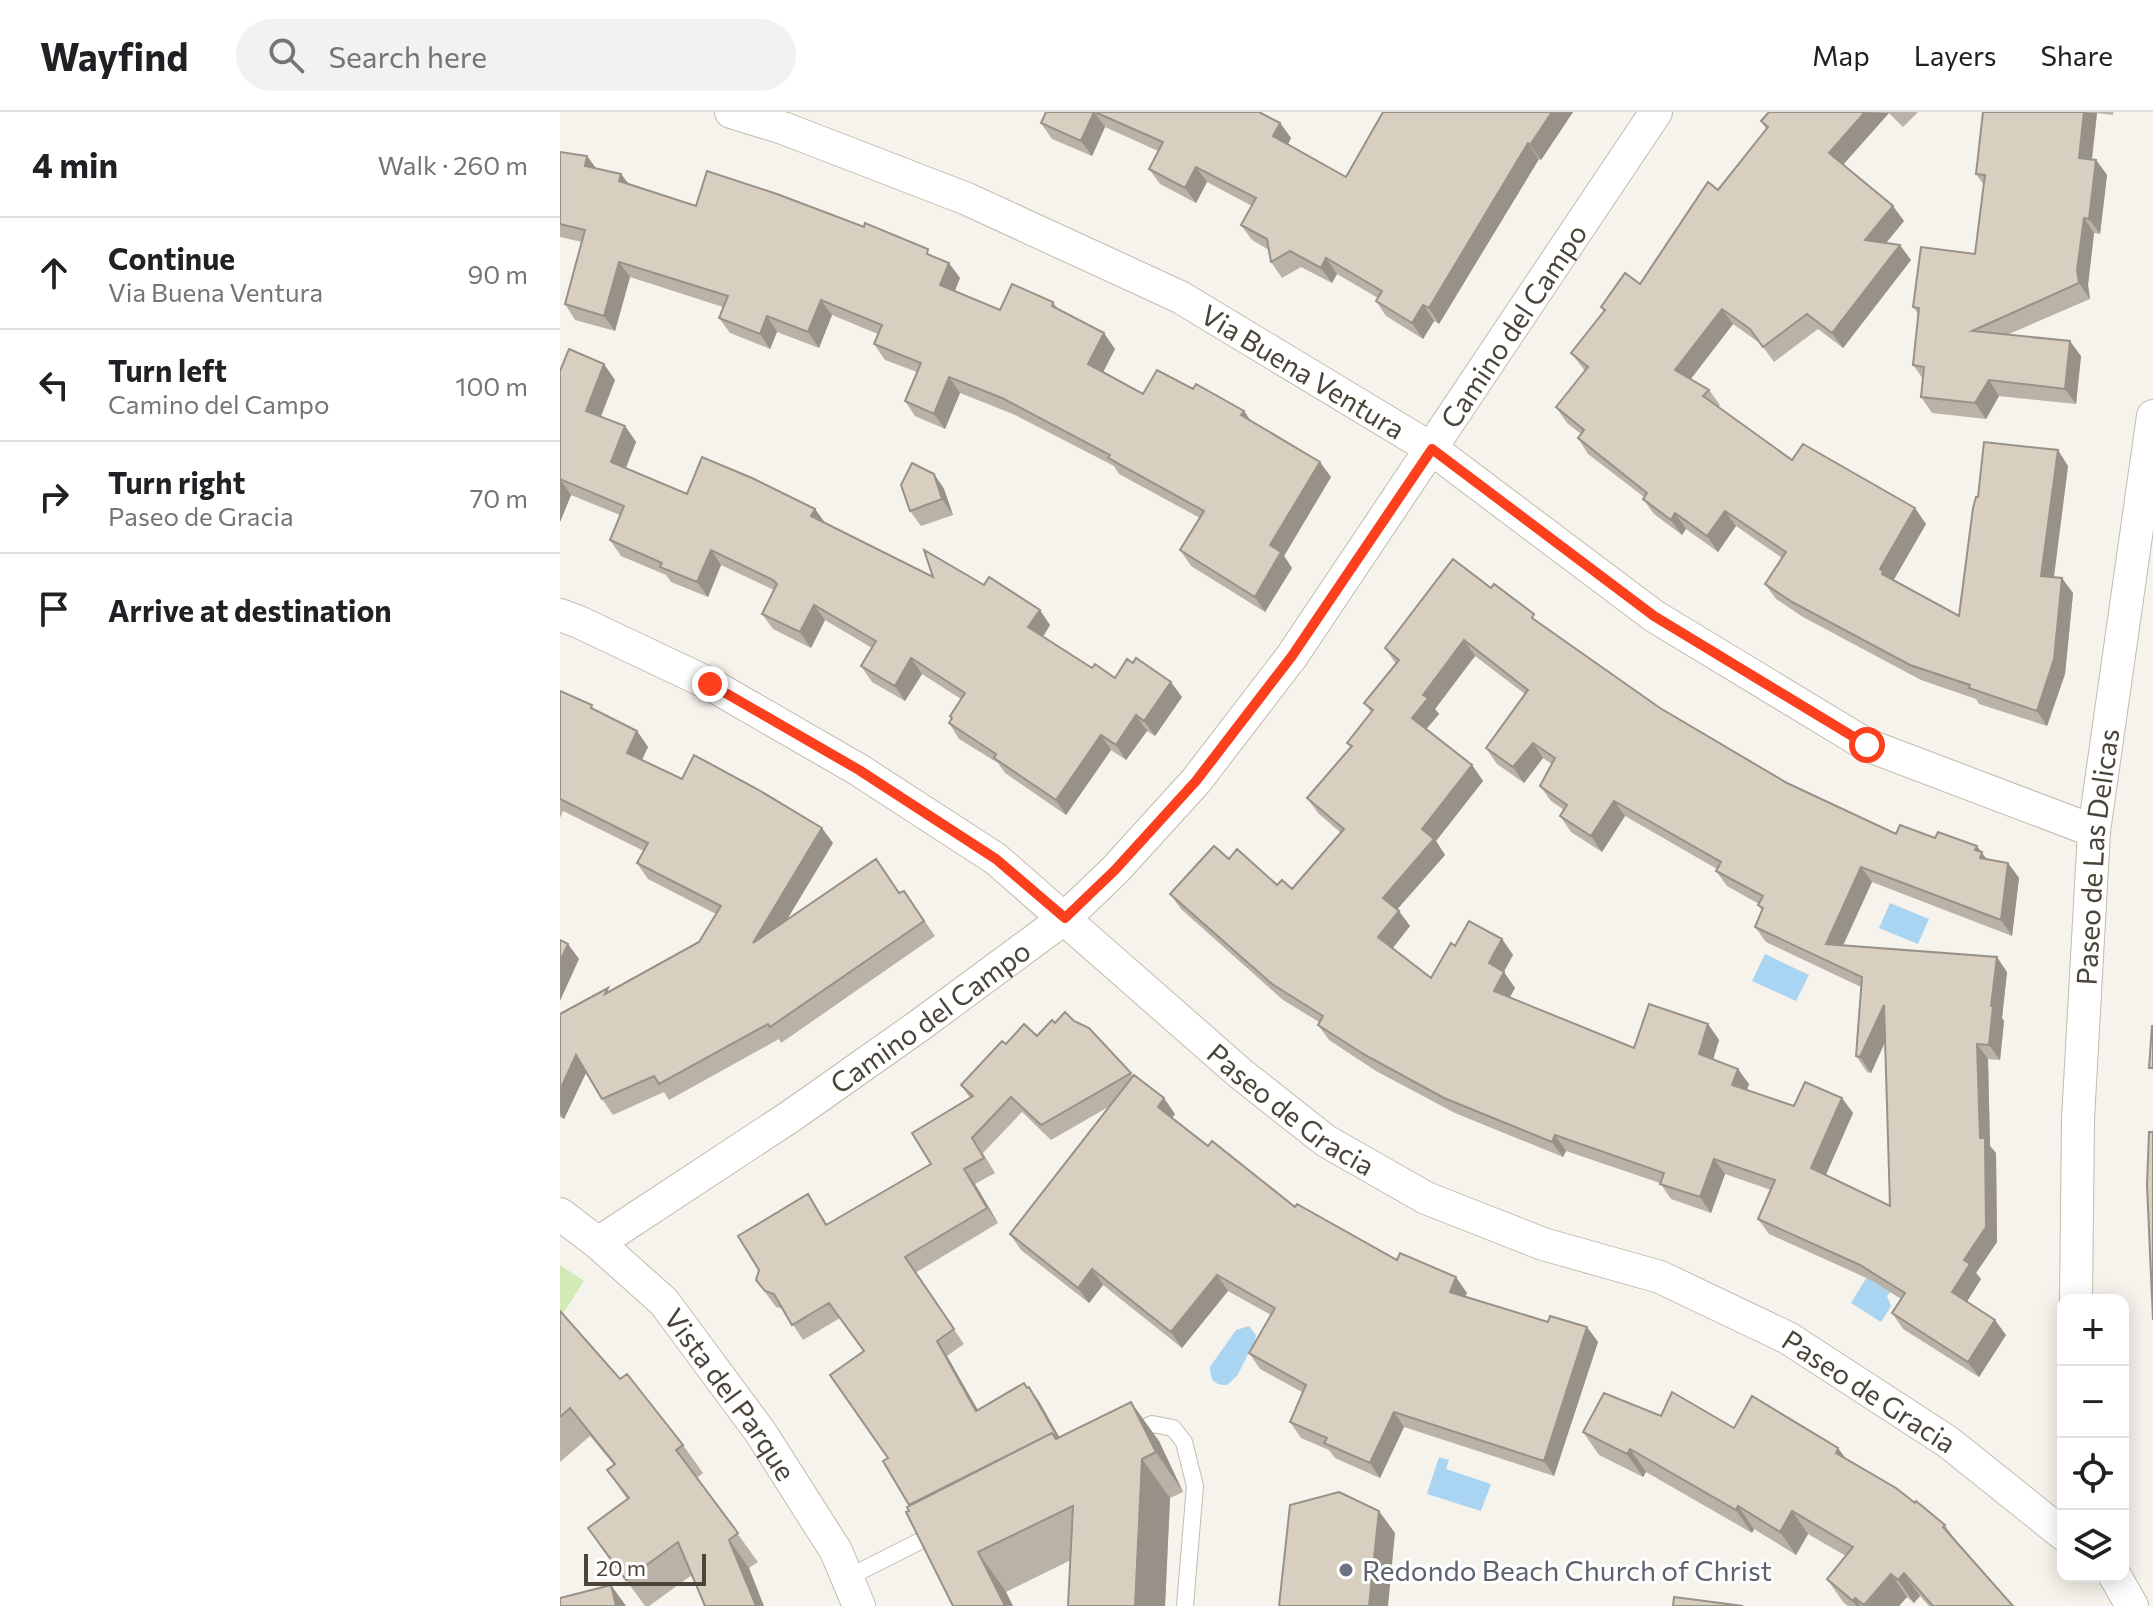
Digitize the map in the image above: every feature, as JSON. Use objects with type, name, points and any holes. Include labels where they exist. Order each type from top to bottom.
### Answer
[{"type":"street","name":"Via Buena Ventura","points":[[731,112],[783,128],[967,199],[1180,297],[1432,449],[1654,616],[1867,745],[2094,831]]},
{"type":"street","name":"Camino del Campo","points":[[598,1243],[791,1116],[1065,918],[1115,870],[1196,781],[1292,656],[1656,112]]},
{"type":"street","name":"Paseo de Las Delicas","points":[[2076,1294],[2078,1119],[2094,831],[2153,416]]},
{"type":"street","name":"Paseo de Gracia","points":[[560,615],[710,684],[859,770],[996,859],[1241,1074],[1326,1141],[1426,1198],[1543,1244],[1660,1277],[1788,1338],[1948,1442],[2057,1529]]},
{"type":"street","name":"Vista del Parque","points":[[560,1214],[598,1243],[664,1302],[761,1433],[836,1551],[853,1592]]},
{"type":"street","points":[[2119,1582],[2132,1606]]},
{"type":"lane","points":[[1110,1445],[1152,1424],[1173,1428],[1184,1442],[1195,1486],[1185,1606]]},
{"type":"lane","points":[[853,1592],[958,1522]]},
{"type":"green space","points":[[560,1265],[584,1281],[560,1318]]},
{"type":"water","points":[[1890,903],[1929,919],[1918,944],[1879,928]]},
{"type":"water","points":[[1765,954],[1809,975],[1796,1001],[1752,981]]},
{"type":"water","points":[[1887,1244],[1896,1285],[1887,1296],[1891,1306],[1881,1322],[1851,1303]]},
{"type":"water","points":[[1249,1326],[1256,1335],[1255,1341],[1237,1376],[1227,1385],[1216,1383],[1210,1367],[1236,1330]]},
{"type":"water","points":[[1439,1457],[1449,1460],[1446,1469],[1491,1484],[1481,1511],[1427,1494]]},
{"type":"building","points":[[1046,112],[1094,112],[1081,141],[1041,123]]},
{"type":"building","points":[[1095,112],[1259,112],[1280,123],[1273,136],[1346,177],[1383,112],[1552,112],[1530,145],[1528,143],[1429,308],[1423,305],[1412,323],[1376,301],[1382,291],[1326,258],[1321,268],[1290,251],[1271,262],[1267,239],[1241,225],[1256,198],[1196,167],[1185,188],[1149,169],[1163,142]]},
{"type":"building","points":[[1769,112],[1865,112],[1829,153],[1893,206],[1865,240],[1900,245],[1832,333],[1807,314],[1763,347],[1750,329],[1722,309],[1675,370],[1709,390],[1703,396],[1792,460],[1803,444],[1915,508],[1880,569],[1882,574],[1959,616],[1984,442],[2058,450],[2041,576],[2062,578],[2054,659],[2037,711],[1910,665],[1792,602],[1765,584],[1786,552],[1725,511],[1707,536],[1675,513],[1671,520],[1643,499],[1647,493],[1578,438],[1584,430],[1556,407],[1588,367],[1571,353],[1605,310],[1601,307],[1625,273],[1640,284],[1708,182],[1718,190],[1768,127],[1761,121]]},
{"type":"building","points":[[1983,112],[2084,112],[2079,158],[2096,160],[2089,219],[2084,218],[2077,270],[2079,283],[1972,331],[2070,341],[2065,389],[1989,380],[1975,403],[1921,397],[1924,367],[1913,365],[1919,308],[1913,307],[1921,247],[1975,254],[1985,175],[1976,174]]},
{"type":"building","points":[[560,152],[587,156],[585,166],[621,174],[619,181],[696,206],[707,171],[864,227],[865,223],[928,249],[927,254],[949,263],[940,285],[1000,310],[1012,284],[1053,302],[1052,306],[1104,333],[1088,364],[1143,394],[1157,370],[1193,389],[1196,384],[1244,411],[1241,415],[1320,462],[1270,545],[1281,552],[1255,597],[1180,550],[1204,511],[1108,458],[1110,455],[1002,398],[949,377],[934,414],[905,401],[921,363],[874,344],[882,325],[821,300],[808,332],[767,316],[760,334],[719,318],[728,296],[619,262],[604,316],[565,304],[585,230],[560,224]]},
{"type":"building","points":[[569,349],[604,364],[586,411],[625,426],[611,462],[687,494],[702,457],[815,509],[811,516],[933,577],[924,550],[984,585],[989,577],[1040,610],[1028,627],[1092,668],[1095,664],[1115,678],[1127,659],[1133,663],[1136,658],[1171,682],[1144,721],[1136,715],[1116,745],[1101,735],[1056,800],[949,723],[950,716],[965,693],[911,658],[895,686],[861,666],[876,641],[814,605],[800,632],[762,614],[777,584],[711,550],[697,582],[660,567],[662,563],[610,540],[624,506],[560,479],[560,371]]},
{"type":"building","points":[[912,463],[934,474],[942,499],[910,511],[901,485]]},
{"type":"building","points":[[1453,559],[1491,588],[1494,584],[1534,614],[1532,618],[1660,708],[1787,783],[1896,834],[1900,825],[1935,838],[1938,832],[1977,846],[1975,850],[1982,852],[1980,858],[2008,863],[2001,920],[1861,867],[1826,944],[1997,957],[1989,1045],[1977,1044],[1980,1138],[1985,1138],[1986,1227],[1964,1260],[1970,1264],[1952,1292],[1995,1320],[1968,1362],[1892,1313],[1905,1293],[1860,1265],[1758,1219],[1775,1180],[1714,1159],[1700,1197],[1660,1184],[1664,1173],[1555,1135],[1552,1142],[1444,1098],[1318,1025],[1323,1016],[1272,984],[1170,894],[1214,846],[1229,859],[1237,849],[1277,885],[1282,880],[1292,889],[1344,829],[1307,798],[1352,746],[1347,743],[1373,710],[1364,703],[1399,660],[1385,648]],"holes":[[[1464,640],[1528,690],[1486,748],[1513,767],[1533,743],[1555,758],[1540,786],[1567,805],[1560,816],[1591,836],[1614,801],[1721,862],[1716,871],[1763,896],[1758,905],[1763,908],[1755,927],[1862,977],[1856,1056],[1860,1057],[1884,1005],[1890,1206],[1811,1168],[1842,1098],[1805,1082],[1794,1106],[1732,1085],[1738,1069],[1699,1054],[1708,1024],[1649,1004],[1634,1048],[1494,991],[1504,972],[1489,963],[1502,939],[1469,921],[1455,946],[1451,943],[1431,978],[1378,937],[1399,911],[1383,898],[1434,839],[1422,829],[1472,765],[1412,718],[1428,698],[1423,695]]]},
{"type":"building","points":[[560,691],[637,731],[627,753],[682,779],[694,755],[822,828],[753,943],[876,859],[899,893],[904,891],[924,921],[770,1027],[768,1024],[659,1084],[654,1076],[602,1099],[576,1055],[560,1090],[560,1014],[608,988],[605,994],[699,942],[721,906],[637,863],[648,843],[560,799]]},
{"type":"building","points":[[560,940],[568,944],[560,961]]},
{"type":"building","points":[[1065,1012],[1074,1021],[1089,1028],[1131,1073],[1041,1125],[1011,1097],[972,1138],[984,1158],[964,1169],[987,1208],[905,1257],[954,1329],[937,1341],[976,1411],[1024,1383],[1058,1438],[1052,1433],[909,1505],[883,1461],[888,1458],[830,1375],[864,1351],[829,1303],[792,1325],[774,1294],[765,1291],[756,1280],[759,1270],[738,1236],[808,1194],[826,1225],[931,1164],[912,1133],[973,1096],[961,1085],[1002,1041],[1006,1044],[1024,1024],[1037,1036]]},
{"type":"building","points":[[2152,1026],[2153,1068],[2149,1068]]},
{"type":"building","points":[[1134,1075],[1164,1098],[1158,1107],[1208,1146],[1212,1141],[1295,1207],[1297,1204],[1397,1260],[1400,1253],[1456,1277],[1450,1292],[1548,1322],[1550,1316],[1587,1327],[1544,1461],[1394,1412],[1370,1463],[1324,1443],[1327,1438],[1290,1422],[1306,1385],[1249,1353],[1275,1308],[1217,1275],[1171,1332],[1092,1269],[1078,1288],[1010,1234]]},
{"type":"building","points":[[2149,1132],[2153,1132],[2153,1320],[2147,1185]]},
{"type":"building","points":[[560,1311],[620,1379],[627,1374],[683,1445],[676,1450],[738,1533],[729,1540],[756,1606],[705,1606],[678,1542],[626,1580],[588,1528],[629,1498],[607,1470],[615,1464],[570,1408],[560,1417]]},
{"type":"building","points":[[1672,1392],[1734,1428],[1752,1396],[1838,1448],[1836,1453],[1916,1501],[1945,1525],[1943,1527],[2013,1606],[1933,1606],[1904,1573],[1898,1580],[1891,1574],[1864,1605],[1855,1598],[1853,1601],[1827,1579],[1853,1547],[1792,1511],[1780,1532],[1738,1506],[1736,1510],[1630,1449],[1627,1454],[1583,1432],[1604,1393],[1661,1416]]},
{"type":"building","points":[[1131,1402],[1156,1452],[1142,1459],[1135,1606],[1068,1606],[1073,1506],[978,1552],[1005,1606],[953,1606],[906,1512],[909,1511],[907,1507],[1052,1433],[1056,1439]]},
{"type":"building","name":"Redondo Beach Church of Christ","points":[[1339,1492],[1379,1511],[1369,1606],[1279,1606],[1290,1505]]},
{"type":"building","points":[[611,1585],[616,1606],[560,1606],[560,1598]]},
{"type":"building","points":[[1674,1597],[1743,1606],[1673,1606]]},
{"type":"place","name":"Redondo Beach Church of Christ","points":[[1346,1570]]},
{"type":"route","points":[[710,684],[859,770],[996,859],[1065,918],[1115,870],[1196,781],[1292,656],[1432,449],[1654,616],[1867,745]]}]
